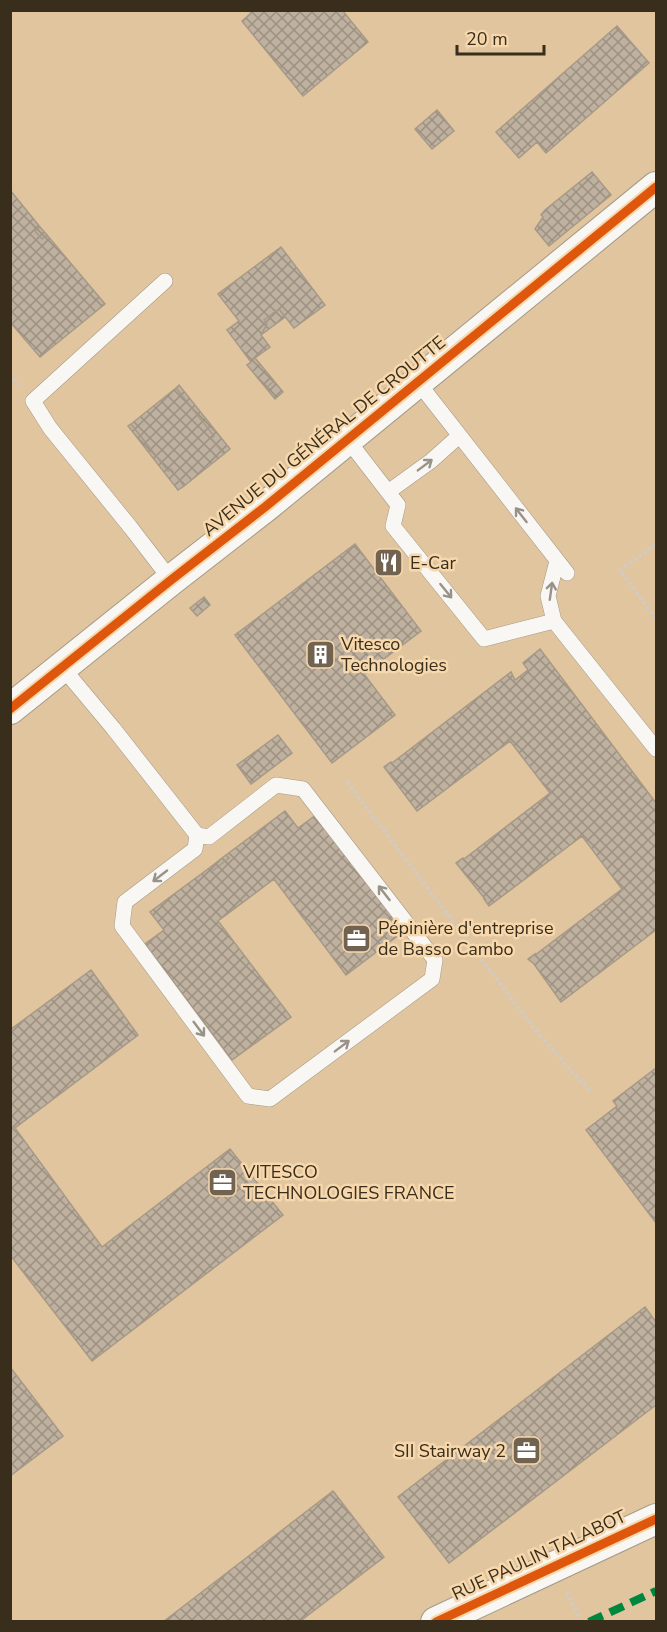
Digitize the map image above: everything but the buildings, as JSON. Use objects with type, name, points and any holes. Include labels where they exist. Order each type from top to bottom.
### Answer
[{"type":"street","name":"AVENUE DU GÉNÉRAL DE CROUTTE","points":[[10,709],[265,507],[657,187]]},
{"type":"street","name":"RUE PAULIN TALABOT","points":[[436,1622],[657,1520]]},
{"type":"lane","points":[[165,281],[33,401],[50,428],[171,580]]},
{"type":"lane","points":[[417,381],[562,567],[548,596],[554,621],[657,749]]},
{"type":"lane","points":[[388,492],[459,436]]},
{"type":"lane","points":[[347,440],[398,505],[393,526],[484,639],[554,621]]},
{"type":"lane","points":[[62,667],[197,835],[209,837],[276,785],[303,789],[435,960],[432,979],[270,1099],[248,1096],[122,926],[126,902],[195,849],[197,835]]},
{"type":"path","points":[[657,544],[620,570],[657,619]]},
{"type":"path","points":[[379,576],[398,561]]},
{"type":"path","points":[[347,782],[533,1027],[591,1091]]},
{"type":"shaded area","points":[[11,11],[656,11],[656,1617],[648,1622],[11,1622]]},
{"type":"marked path","points":[[589,1622],[656,1591]]},
{"type":"cycle path","points":[[10,709],[265,507],[656,187]]},
{"type":"cycle path","points":[[436,1622],[656,1519]]},
{"type":"place","name":"E-Car","points":[[389,563]]},
{"type":"place","name":"Vitesco Technologies","points":[[320,654]]},
{"type":"place","name":"Pépinière d'entreprise de Basso Cambo","points":[[357,938]]},
{"type":"place","name":"VITESCO TECHNOLOGIES FRANCE","points":[[222,1182]]},
{"type":"place","name":"SII Stairway 2","points":[[527,1451]]}]
